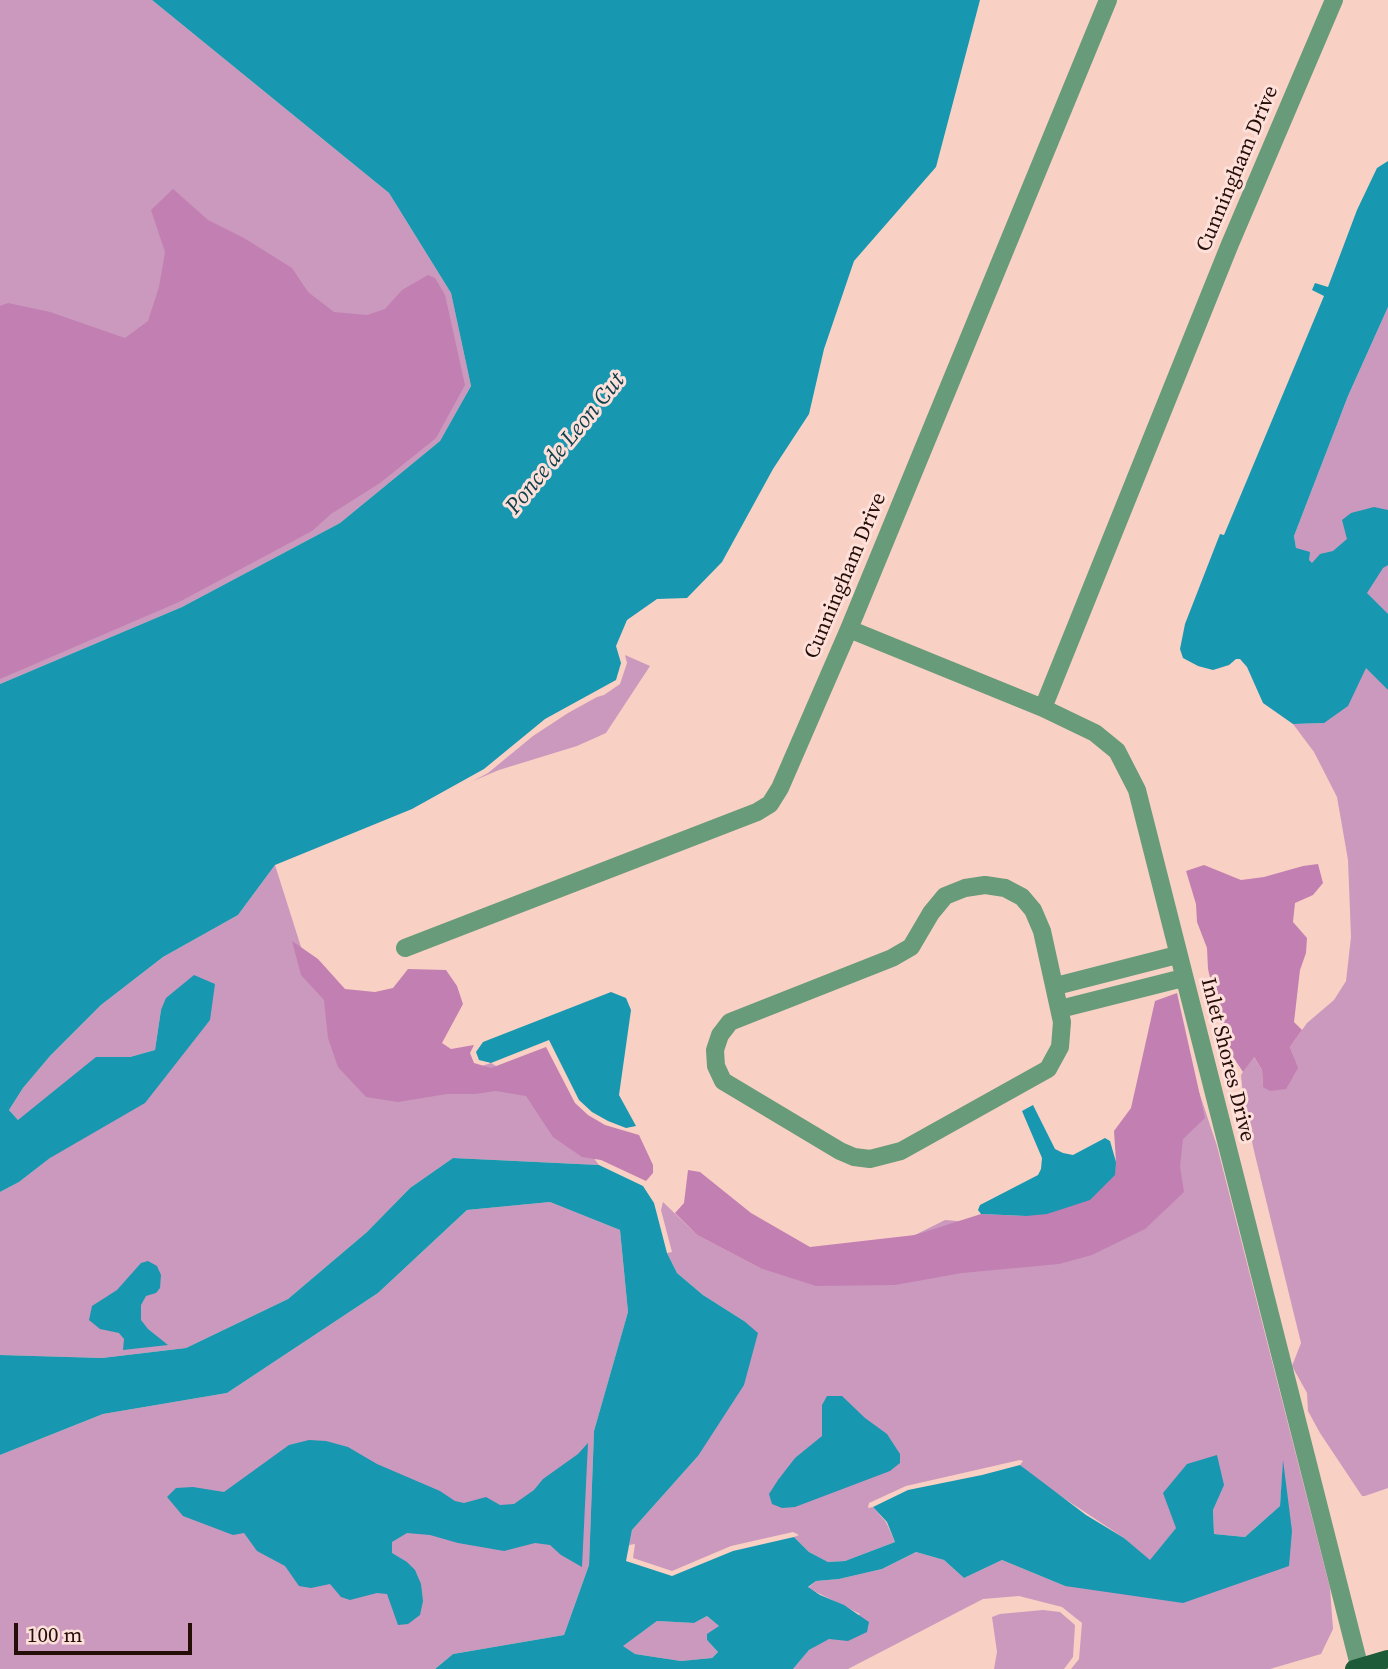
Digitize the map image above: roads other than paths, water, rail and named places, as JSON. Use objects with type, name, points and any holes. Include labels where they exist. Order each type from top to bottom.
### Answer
[{"type":"main road","points":[[1358,1669],[1388,1659]]},
{"type":"street","name":"Cunningham Drive","points":[[405,948],[770,804],[780,788],[849,629],[1108,0]]},
{"type":"street","name":"Cunningham Drive","points":[[1043,708],[1230,244],[1334,0]]},
{"type":"street","name":"Inlet Shores Drive","points":[[849,629],[1043,708],[1095,733],[1117,751],[1137,790],[1358,1669]]},
{"type":"street","points":[[965,888],[1005,888],[1022,897],[1033,910],[1042,931],[1060,1009],[1063,1034],[1060,1047],[1048,1069],[901,1152],[870,1159],[854,1157],[840,1151],[734,1090],[723,1081],[716,1066],[715,1050],[720,1035],[730,1022],[911,947],[931,913],[945,897],[965,888]]},
{"type":"street","points":[[1056,986],[1177,955]]},
{"type":"street","points":[[1060,1009],[1183,978]]},
{"type":"water","name":"Ponce de Leon Cut","points":[[152,0],[980,0],[936,167],[854,261],[824,349],[809,414],[773,469],[722,562],[687,598],[657,599],[627,620],[616,646],[621,663],[616,680],[545,719],[484,769],[412,809],[275,865],[238,915],[163,957],[101,1005],[50,1056],[23,1088],[9,1110],[18,1120],[96,1057],[130,1057],[155,1050],[161,1010],[166,998],[194,975],[215,984],[210,1020],[145,1103],[50,1158],[19,1182],[0,1192],[0,684],[182,607],[340,523],[440,441],[471,386],[451,293],[389,193]]},
{"type":"water","points":[[1388,161],[1388,307],[1348,396],[1294,536],[1296,548],[1310,552],[1309,560],[1312,563],[1320,554],[1333,551],[1347,539],[1342,520],[1351,513],[1374,507],[1388,510],[1388,565],[1383,568],[1367,593],[1388,614],[1388,690],[1366,668],[1348,706],[1324,723],[1293,724],[1263,703],[1247,667],[1240,659],[1213,670],[1183,658],[1180,649],[1185,624],[1220,534],[1224,535],[1324,296],[1312,290],[1315,283],[1328,287],[1357,210],[1377,168]]},
{"type":"water","points":[[611,992],[626,998],[631,1010],[619,1095],[636,1126],[626,1128],[608,1121],[579,1100],[549,1040],[491,1063],[479,1060],[476,1052],[483,1042]]},
{"type":"water","points":[[1033,1105],[1055,1149],[1063,1153],[1073,1155],[1105,1138],[1110,1141],[1116,1162],[1115,1175],[1090,1200],[1047,1214],[981,1214],[978,1210],[980,1205],[1038,1175],[1041,1169],[1042,1158],[1022,1111]]},
{"type":"water","points":[[453,1158],[599,1165],[643,1186],[654,1203],[667,1253],[677,1273],[703,1295],[758,1333],[744,1385],[698,1456],[632,1530],[626,1561],[672,1576],[733,1551],[794,1537],[809,1552],[828,1562],[845,1561],[895,1542],[887,1522],[873,1507],[908,1490],[1020,1465],[1086,1515],[1124,1538],[1150,1560],[1176,1528],[1163,1493],[1187,1464],[1217,1455],[1224,1485],[1213,1510],[1214,1534],[1245,1537],[1280,1506],[1283,1460],[1292,1531],[1289,1566],[1183,1603],[1065,1586],[1002,1560],[964,1578],[944,1560],[916,1552],[882,1569],[839,1579],[816,1581],[808,1587],[844,1605],[869,1622],[867,1632],[848,1641],[829,1639],[809,1650],[793,1669],[435,1669],[453,1654],[564,1635],[589,1565],[594,1431],[628,1312],[620,1230],[550,1202],[467,1210],[378,1293],[227,1393],[103,1414],[0,1455],[0,1355],[102,1358],[186,1348],[288,1299],[367,1232],[410,1188]],"holes":[[[707,1616],[719,1626],[707,1634],[707,1640],[718,1652],[712,1658],[681,1661],[635,1654],[623,1646],[657,1621],[694,1623]]]},
{"type":"water","points":[[148,1261],[157,1266],[161,1275],[160,1288],[156,1293],[146,1296],[141,1305],[141,1320],[168,1345],[123,1350],[124,1339],[119,1333],[100,1329],[89,1320],[92,1306],[117,1290],[141,1263]]},
{"type":"water","points":[[827,1396],[842,1396],[887,1434],[900,1454],[900,1463],[890,1471],[795,1507],[782,1508],[772,1504],[769,1494],[778,1480],[795,1458],[822,1436],[822,1405]]},
{"type":"water","points":[[309,1440],[348,1447],[377,1464],[440,1491],[455,1501],[464,1503],[486,1497],[500,1505],[514,1504],[534,1490],[543,1479],[578,1454],[588,1443],[582,1567],[550,1545],[535,1543],[504,1551],[430,1535],[407,1533],[392,1542],[392,1553],[415,1570],[421,1584],[423,1601],[420,1615],[408,1624],[398,1625],[387,1594],[377,1593],[350,1600],[341,1597],[330,1584],[311,1588],[299,1586],[285,1566],[257,1551],[244,1533],[233,1535],[183,1516],[167,1497],[176,1488],[193,1487],[224,1492],[289,1445]]}]
